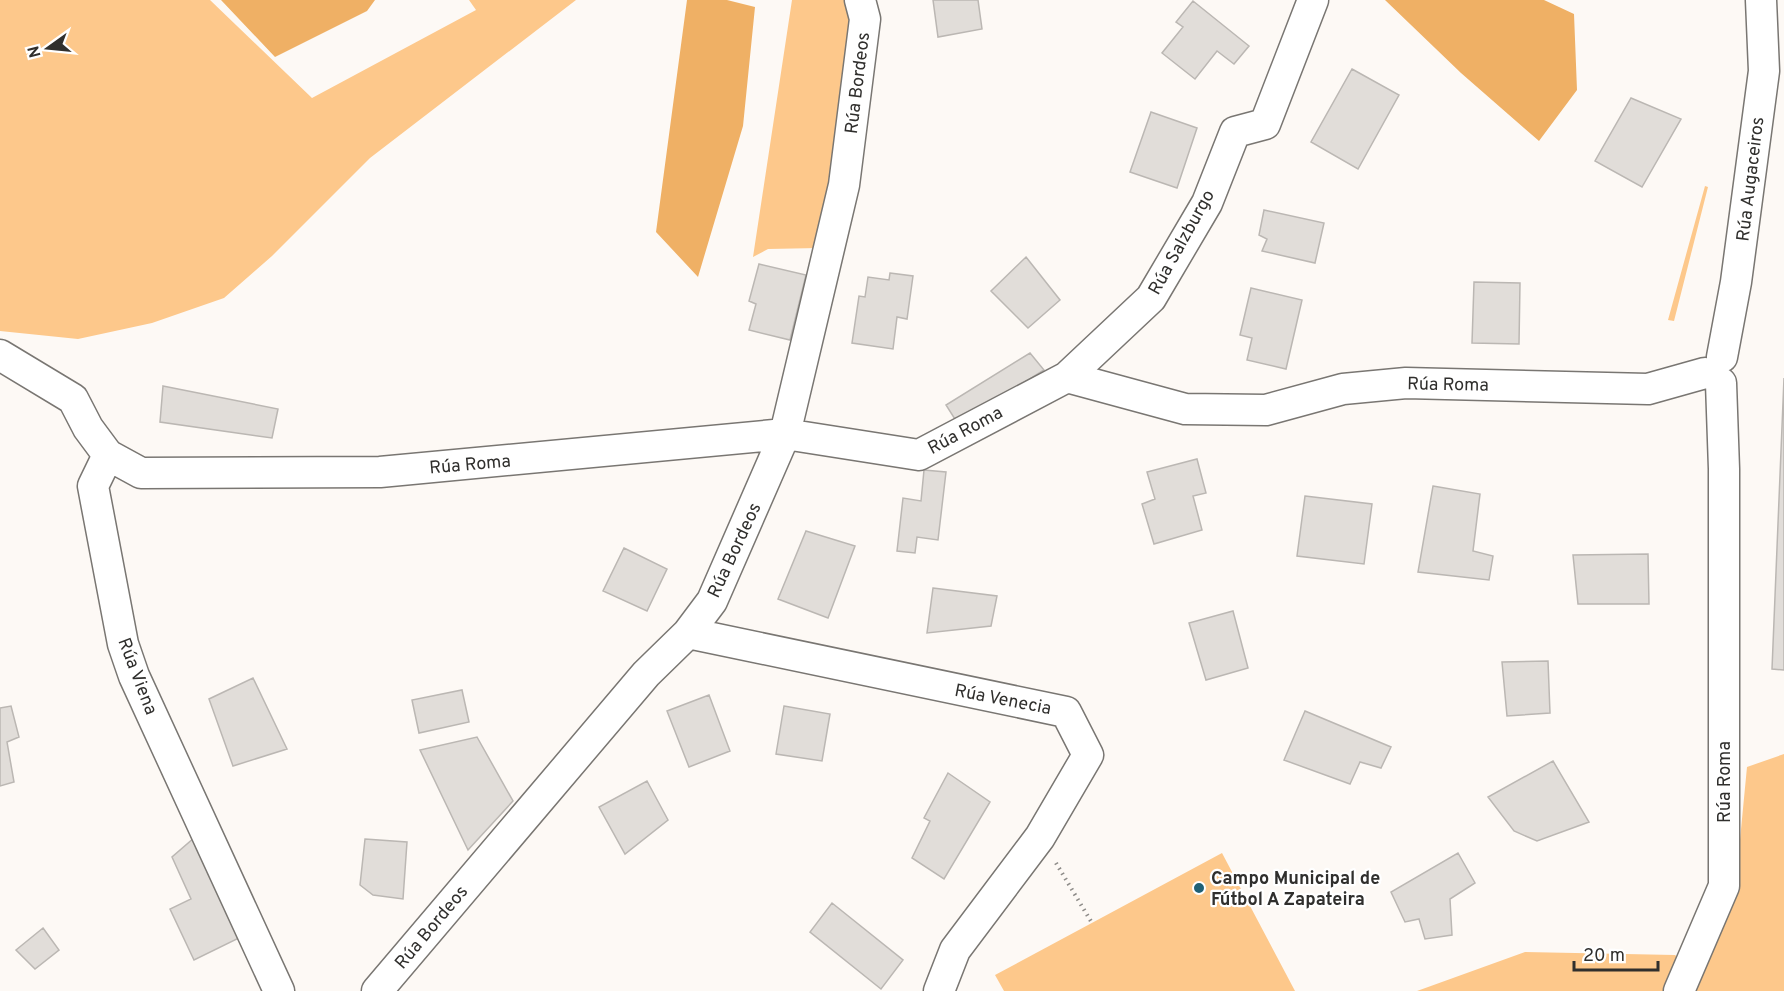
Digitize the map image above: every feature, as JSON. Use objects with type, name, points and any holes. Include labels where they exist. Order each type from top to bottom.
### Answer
[{"type":"street","name":"Rúa Bordeos","points":[[377,991],[646,674],[688,633],[712,601],[785,434],[844,185],[865,19],[860,0]]},
{"type":"street","name":"Rúa Salzburgo","points":[[1067,377],[1151,298],[1207,202],[1235,132],[1265,124],[1313,0]]},
{"type":"street","name":"Rúa Augaceiros","points":[[1716,371],[1736,282],[1764,71],[1761,0]]},
{"type":"street","points":[[0,355],[73,399],[88,428],[108,455]]},
{"type":"street","name":"Rúa Roma","points":[[108,455],[141,473],[381,472],[785,434],[919,454],[1067,377],[1185,409],[1266,410],[1343,389],[1406,382],[1648,389],[1716,371],[1724,469],[1724,886],[1679,991]]},
{"type":"street","name":"Rúa Viena","points":[[108,455],[93,486],[123,644],[134,676],[279,991]]},
{"type":"street","name":"Rúa Venecia","points":[[688,633],[1066,712],[1088,755],[1040,837],[955,950],[939,991]]},
{"type":"path","points":[[1040,837],[1092,923]]},
{"type":"shaded area","points":[[0,0],[210,0],[312,98],[476,10],[469,0],[576,0],[370,158],[272,256],[224,298],[152,323],[78,339],[0,331]]},
{"type":"shaded area","points":[[221,0],[375,0],[367,11],[275,57]]},
{"type":"shaded area","points":[[687,0],[727,0],[755,7],[743,126],[698,277],[656,232]]},
{"type":"shaded area","points":[[792,0],[847,0],[853,18],[819,248],[768,249],[753,257]]},
{"type":"shaded area","points":[[1385,0],[1544,0],[1574,14],[1577,90],[1539,141],[1461,73]]},
{"type":"shaded area","points":[[1705,186],[1708,187],[1674,321],[1668,320]]},
{"type":"shaded area","points":[[1784,754],[1784,991],[1417,991],[1525,952],[1675,955],[1682,961],[1739,850],[1747,767]]},
{"type":"shaded area","name":"Campo Municipal de Fútbol A Zapateira","points":[[1222,853],[1295,991],[1004,991],[995,975]]},
{"type":"building","points":[[933,0],[978,0],[982,29],[938,37]]},
{"type":"building","points":[[1193,1],[1249,46],[1234,64],[1217,51],[1195,79],[1162,53],[1183,27],[1176,22]]},
{"type":"building","points":[[1352,69],[1399,95],[1358,169],[1311,142]]},
{"type":"building","points":[[1631,98],[1681,119],[1642,187],[1595,161]]},
{"type":"building","points":[[1151,112],[1197,128],[1177,188],[1130,172]]},
{"type":"building","points":[[1264,210],[1324,223],[1315,263],[1262,251],[1267,239],[1259,235]]},
{"type":"building","points":[[1026,257],[1060,300],[1028,328],[991,291]]},
{"type":"building","points":[[759,264],[806,275],[790,340],[749,330],[756,304],[749,301]]},
{"type":"building","points":[[890,273],[913,276],[907,319],[897,317],[893,349],[852,343],[859,296],[865,297],[868,277],[889,280]]},
{"type":"building","points":[[1474,282],[1520,283],[1519,344],[1472,343]]},
{"type":"building","points":[[1251,288],[1302,300],[1286,369],[1247,360],[1252,338],[1240,335]]},
{"type":"building","points":[[1030,353],[1044,370],[958,424],[946,405]]},
{"type":"building","points":[[1784,378],[1784,670],[1772,669]]},
{"type":"building","points":[[163,386],[278,409],[272,438],[160,422]]},
{"type":"building","points":[[1197,459],[1206,493],[1193,496],[1202,530],[1154,544],[1142,504],[1155,499],[1147,472]]},
{"type":"building","points":[[924,470],[946,472],[938,540],[917,537],[915,553],[897,551],[903,498],[921,501]]},
{"type":"building","points":[[1433,486],[1480,494],[1473,551],[1493,556],[1489,580],[1418,572]]},
{"type":"building","points":[[1305,496],[1372,504],[1364,564],[1297,556]]},
{"type":"building","points":[[806,531],[855,546],[828,618],[778,599]]},
{"type":"building","points":[[624,548],[667,569],[647,611],[603,591]]},
{"type":"building","points":[[1648,554],[1649,604],[1578,604],[1573,555]]},
{"type":"building","points":[[933,588],[997,596],[991,626],[927,633]]},
{"type":"building","points":[[1233,611],[1248,668],[1206,680],[1189,623]]},
{"type":"building","points":[[1548,661],[1550,713],[1507,716],[1502,662]]},
{"type":"building","points":[[253,678],[287,749],[233,766],[209,699]]},
{"type":"building","points":[[462,690],[469,722],[419,733],[412,700]]},
{"type":"building","points":[[709,695],[730,751],[689,767],[667,711]]},
{"type":"building","points":[[11,706],[19,737],[7,742],[14,782],[0,786],[0,708]]},
{"type":"building","points":[[784,706],[830,714],[822,761],[776,754]]},
{"type":"building","points":[[1305,711],[1391,747],[1381,768],[1360,762],[1350,784],[1284,760]]},
{"type":"building","points":[[477,737],[513,801],[468,850],[420,750]]},
{"type":"building","points":[[1553,761],[1589,822],[1537,841],[1514,831],[1488,797]]},
{"type":"building","points":[[948,773],[990,802],[944,879],[912,858],[930,821],[924,818]]},
{"type":"building","points":[[647,781],[668,820],[625,854],[599,807]]},
{"type":"building","points":[[194,838],[239,938],[194,960],[170,909],[191,899],[172,857]]},
{"type":"building","points":[[365,839],[407,842],[403,899],[373,895],[360,885]]},
{"type":"building","points":[[1458,853],[1475,883],[1450,899],[1452,935],[1425,939],[1419,919],[1405,922],[1391,892]]},
{"type":"building","points":[[832,903],[903,960],[881,989],[810,932]]},
{"type":"building","points":[[43,928],[59,950],[35,969],[16,950]]},
{"type":"place","name":"Campo Municipal de Fútbol A Zapateira","points":[[1199,888]]}]
